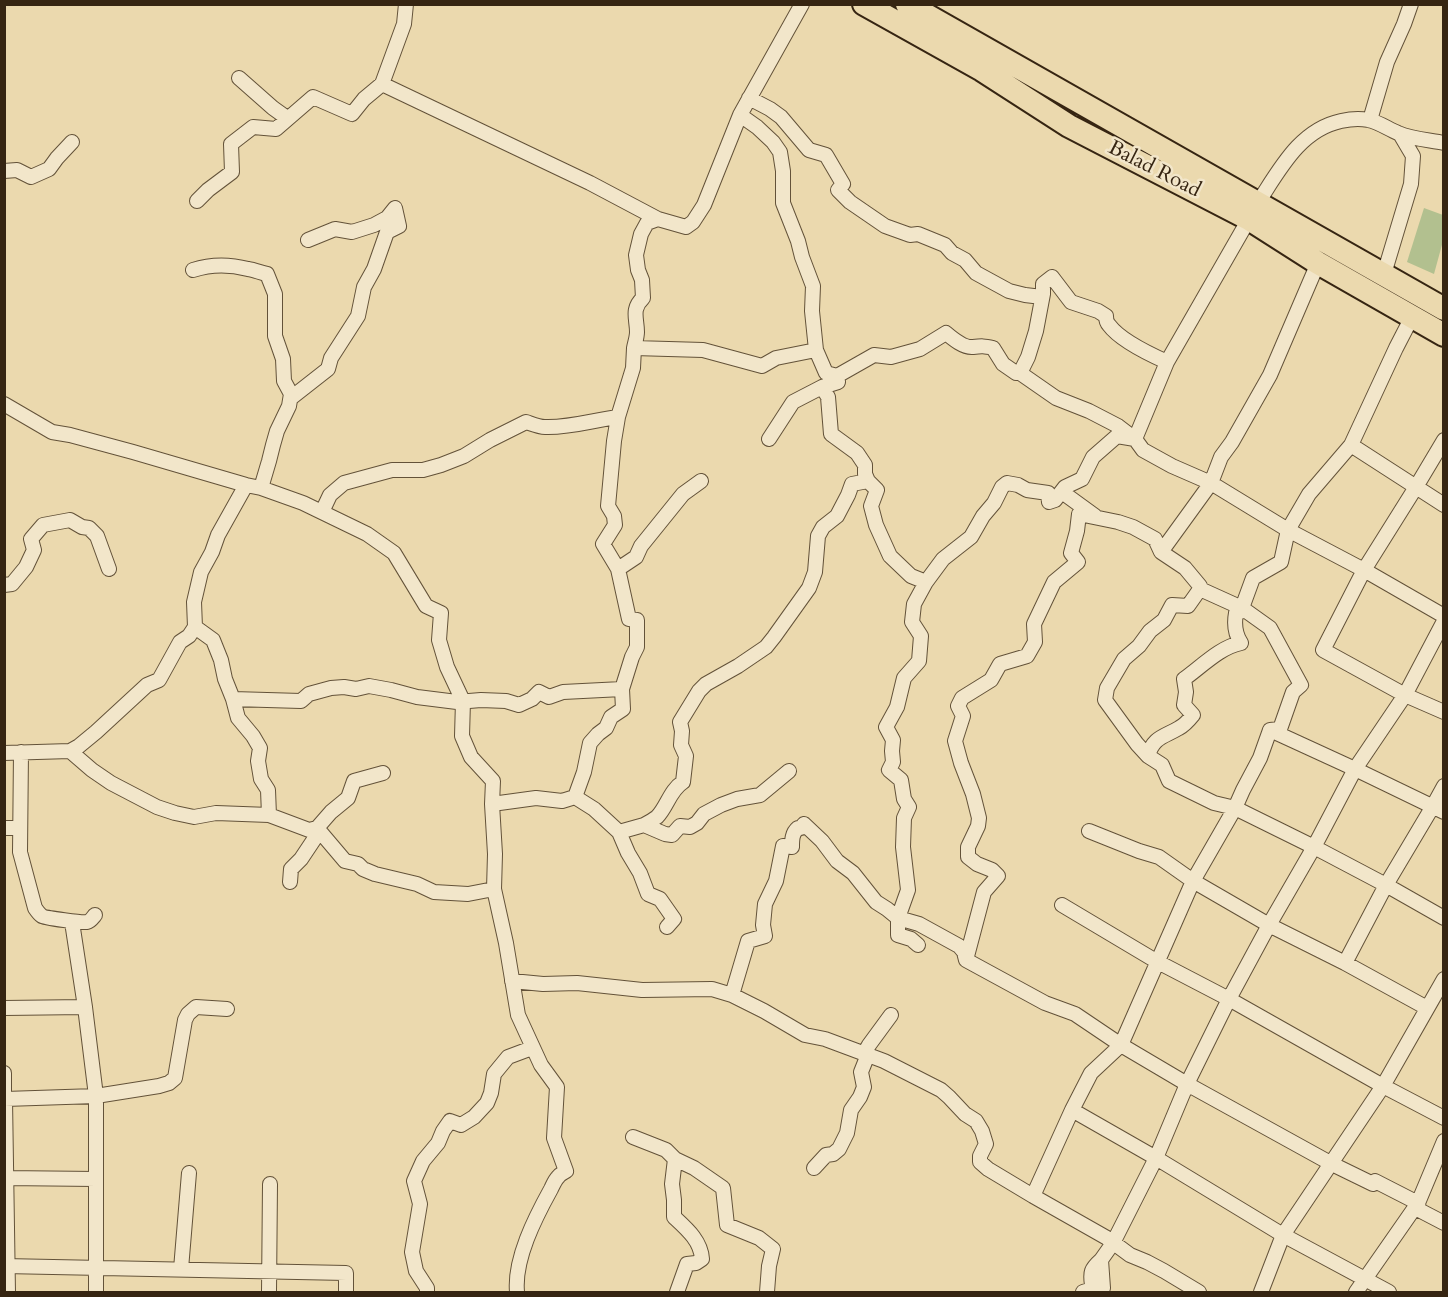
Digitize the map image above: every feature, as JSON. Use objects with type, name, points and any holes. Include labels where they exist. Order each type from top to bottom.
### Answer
[{"type":"highway","name":"Balad Road","points":[[864,4],[982,70],[1070,126],[1384,274],[1443,309]]},
{"type":"highway","name":"Balad Road","points":[[907,5],[1253,212],[1318,263],[1443,335]]},
{"type":"street","points":[[197,201],[232,172],[231,144],[253,127],[276,129],[313,97],[352,114],[364,99],[382,84],[404,24],[406,4]]},
{"type":"street","points":[[382,84],[590,183],[658,219],[686,227],[693,222],[704,205],[740,115],[801,4]]},
{"type":"street","points":[[1370,120],[1388,62],[1411,4]]},
{"type":"street","points":[[239,78],[287,118]]},
{"type":"street","points":[[749,98],[781,117],[809,150],[826,155],[843,184],[838,190],[863,212],[897,231],[910,236],[918,234],[945,245],[952,253],[965,260],[976,273],[1009,291],[1042,297]]},
{"type":"street","points":[[740,115],[769,138],[780,152],[783,171],[783,203],[813,286],[812,311],[816,350],[826,373],[837,376],[874,355],[891,357],[920,350],[946,333],[971,348],[980,345],[993,348],[1003,364],[1016,374],[1020,373],[1046,391],[1110,422],[1135,439],[1143,450],[1211,483],[1288,530],[1364,570],[1443,619],[1405,695],[1355,769],[1229,999],[1187,1084],[1156,1158],[1113,1243],[1101,1260],[1092,1267],[1092,1285],[1083,1293]]},
{"type":"street","points":[[1135,439],[1167,362],[1253,212],[1288,157],[1303,141],[1333,123],[1354,118],[1370,120],[1400,134],[1443,143]]},
{"type":"street","points":[[1384,274],[1411,184],[1413,156],[1400,134]]},
{"type":"street","points":[[4,171],[17,170],[31,177],[49,170],[72,142]]},
{"type":"street","points":[[291,398],[328,369],[331,358],[358,316],[364,286],[374,268],[387,232],[399,226],[395,208],[387,218],[374,225],[352,232],[334,229],[308,240]]},
{"type":"street","points":[[492,804],[536,798],[562,801],[575,796],[584,772],[590,743],[606,728],[611,717],[623,709],[622,689],[637,647],[637,620],[629,619],[618,569],[603,544],[615,525],[614,516],[608,506],[614,441],[618,417],[633,368],[637,332],[636,310],[643,298],[642,280],[636,255],[637,246],[646,223],[658,219]]},
{"type":"street","points":[[1161,552],[1211,483],[1221,457],[1270,375],[1318,263]]},
{"type":"street","points":[[193,270],[207,266],[247,268],[267,274],[275,294],[275,336],[283,359],[284,381],[291,398],[275,438],[261,488]]},
{"type":"street","points":[[1020,373],[1036,331],[1043,284],[1052,277],[1071,302],[1098,310],[1106,316],[1107,324],[1123,338],[1146,353],[1167,362]]},
{"type":"street","points":[[1148,756],[1150,747],[1163,736],[1185,724],[1193,715],[1184,705],[1186,692],[1184,679],[1215,656],[1241,643],[1234,623],[1236,613],[1243,611],[1242,608],[1253,578],[1281,562],[1288,530],[1309,494],[1351,445],[1412,317]]},
{"type":"street","points":[[634,348],[703,350],[762,366],[776,358],[816,350]]},
{"type":"street","points":[[769,439],[794,402],[822,387],[838,382],[837,376]]},
{"type":"street","points":[[822,387],[828,397],[831,434],[857,453],[865,465],[868,481],[877,490],[871,506],[876,525],[890,556],[911,576],[926,582]]},
{"type":"street","points":[[4,404],[52,432],[261,488],[322,512],[367,534],[394,553],[426,606],[441,613],[439,640],[447,666],[463,702],[462,736],[471,757],[494,781],[492,804],[495,854],[494,889],[518,1015],[541,1065],[557,1087],[554,1138],[566,1171],[557,1178],[530,1230],[520,1265],[517,1293]]},
{"type":"street","points":[[322,512],[330,495],[344,483],[392,470],[423,470],[441,465],[464,456],[526,422],[543,427],[572,426],[618,417]]},
{"type":"street","points":[[918,945],[911,939],[898,935],[898,918],[908,890],[903,847],[904,818],[909,807],[904,799],[902,780],[889,770],[893,762],[893,740],[886,727],[897,707],[904,678],[919,661],[921,636],[912,622],[914,604],[926,582],[943,559],[971,537],[1002,487],[1007,483],[1048,494],[1048,502],[1055,500],[1065,486],[1082,479],[1094,457],[1118,436],[1135,439]]},
{"type":"street","points":[[1443,440],[1364,570],[1323,650],[1405,695],[1443,712]]},
{"type":"street","points":[[1351,445],[1443,505]]},
{"type":"street","points":[[618,569],[636,557],[640,546],[683,494],[701,481]]},
{"type":"street","points":[[620,832],[655,819],[667,799],[683,782],[686,756],[681,745],[680,722],[699,691],[706,684],[766,647],[810,588],[815,572],[818,536],[823,527],[837,516],[852,484],[868,481]]},
{"type":"street","points":[[4,753],[70,750],[79,746],[147,685],[159,680],[180,642],[189,636],[195,627],[194,602],[201,572],[218,535],[246,485]]},
{"type":"street","points":[[1062,492],[1096,517]]},
{"type":"street","points":[[966,960],[984,891],[998,876],[992,870],[977,864],[968,857],[968,847],[978,826],[979,818],[956,741],[963,716],[958,706],[962,698],[991,680],[1000,664],[1027,656],[1035,642],[1034,624],[1054,582],[1078,562],[1071,553],[1079,514],[1118,522],[1155,539],[1161,552],[1185,568],[1200,589],[1242,608],[1270,628],[1301,685],[1293,692],[1280,729],[1270,730]]},
{"type":"street","points":[[4,585],[12,584],[26,567],[34,550],[31,539],[44,525],[70,520],[89,528],[96,536],[109,569]]},
{"type":"street","points":[[1200,589],[1188,606],[1172,605],[1164,620],[1150,631],[1139,646],[1124,659],[1107,688],[1105,700],[1137,744],[1148,756],[1162,765],[1169,781],[1214,803],[1235,808],[1314,847],[1443,918]]},
{"type":"street","points":[[195,627],[213,640],[238,718],[260,748],[258,761],[261,779],[268,790],[270,815]]},
{"type":"street","points":[[233,699],[301,701],[309,694],[331,688],[356,689],[369,686],[417,697],[457,702],[506,701],[519,705],[532,699],[539,692],[549,697],[563,692],[622,689]]},
{"type":"street","points":[[1270,730],[1438,809]]},
{"type":"street","points":[[1033,1196],[1091,1073],[1121,1045],[1193,881],[1235,808],[1260,758],[1270,730]]},
{"type":"street","points":[[70,750],[111,783],[175,813],[194,817],[216,813],[270,815],[309,830],[317,828]]},
{"type":"street","points":[[21,752],[20,852],[35,908],[45,918],[53,917],[72,922],[87,922],[95,915]]},
{"type":"street","points":[[644,825],[672,835],[680,826],[690,827],[704,814],[721,805],[737,799],[760,795],[789,771]]},
{"type":"street","points":[[290,882],[291,869],[315,838],[317,828],[348,798],[354,781],[383,773]]},
{"type":"street","points":[[1345,963],[1386,885],[1438,809],[1443,786]]},
{"type":"street","points":[[575,796],[620,832],[648,894],[660,899],[674,919],[666,927]]},
{"type":"street","points":[[732,995],[748,941],[765,936],[763,924],[765,904],[776,881],[783,846],[792,847],[794,832],[804,824],[822,841],[837,861],[853,873],[876,902],[898,918],[919,924],[959,946],[966,960],[1045,1003],[1075,1014],[1121,1045],[1187,1084],[1332,1164],[1373,1184],[1375,1181],[1418,1203]]},
{"type":"street","points":[[4,828],[20,828]]},
{"type":"street","points":[[317,828],[345,861],[358,864],[375,874],[417,884],[434,892],[468,894],[494,889]]},
{"type":"street","points":[[1089,831],[1159,857],[1193,881],[1269,925],[1427,1008]]},
{"type":"street","points":[[1062,905],[1156,962],[1229,999],[1443,1118]]},
{"type":"street","points":[[72,922],[96,1095],[96,1293]]},
{"type":"street","points":[[1261,1293],[1283,1235],[1383,1086],[1443,979]]},
{"type":"street","points":[[512,981],[543,984],[577,983],[642,990],[712,989],[732,995],[805,1035],[825,1039],[884,1061],[931,1084],[976,1121],[986,1144],[980,1156],[980,1162],[988,1169],[1107,1238],[1130,1255],[1147,1262],[1199,1293]]},
{"type":"street","points":[[5,1099],[96,1095],[169,1083],[175,1078],[183,1026],[188,1014],[196,1006],[227,1009]]},
{"type":"street","points":[[4,1008],[85,1008]]},
{"type":"street","points":[[864,1054],[891,1015]]},
{"type":"street","points":[[427,1293],[427,1288],[416,1271],[412,1252],[420,1204],[414,1181],[423,1161],[438,1143],[442,1131],[450,1121],[461,1125],[479,1113],[491,1093],[494,1074],[508,1057],[532,1048]]},
{"type":"street","points":[[814,1168],[826,1155],[833,1154],[839,1149],[847,1132],[851,1110],[864,1087],[861,1072],[867,1057],[864,1054]]},
{"type":"street","points":[[4,1073],[8,1293]]},
{"type":"street","points":[[1072,1110],[1283,1235],[1389,1293]]},
{"type":"street","points":[[633,1137],[666,1150],[675,1159],[694,1168],[723,1188],[727,1225],[759,1238],[773,1249],[767,1293]]},
{"type":"street","points":[[1356,1293],[1418,1203],[1443,1141]]},
{"type":"street","points":[[675,1159],[672,1184],[674,1217],[693,1235],[702,1254],[702,1259],[696,1263],[687,1264],[677,1293]]},
{"type":"street","points":[[181,1269],[189,1173]]},
{"type":"street","points":[[5,1178],[96,1179]]},
{"type":"street","points":[[269,1293],[270,1184]]},
{"type":"street","points":[[1418,1203],[1419,1210],[1443,1223]]},
{"type":"street","points":[[1101,1260],[1103,1288],[1101,1293]]},
{"type":"street","points":[[6,1266],[345,1273],[346,1293]]},
{"type":"green space","points":[[1424,208],[1443,215],[1443,241],[1434,274],[1407,262]]}]
